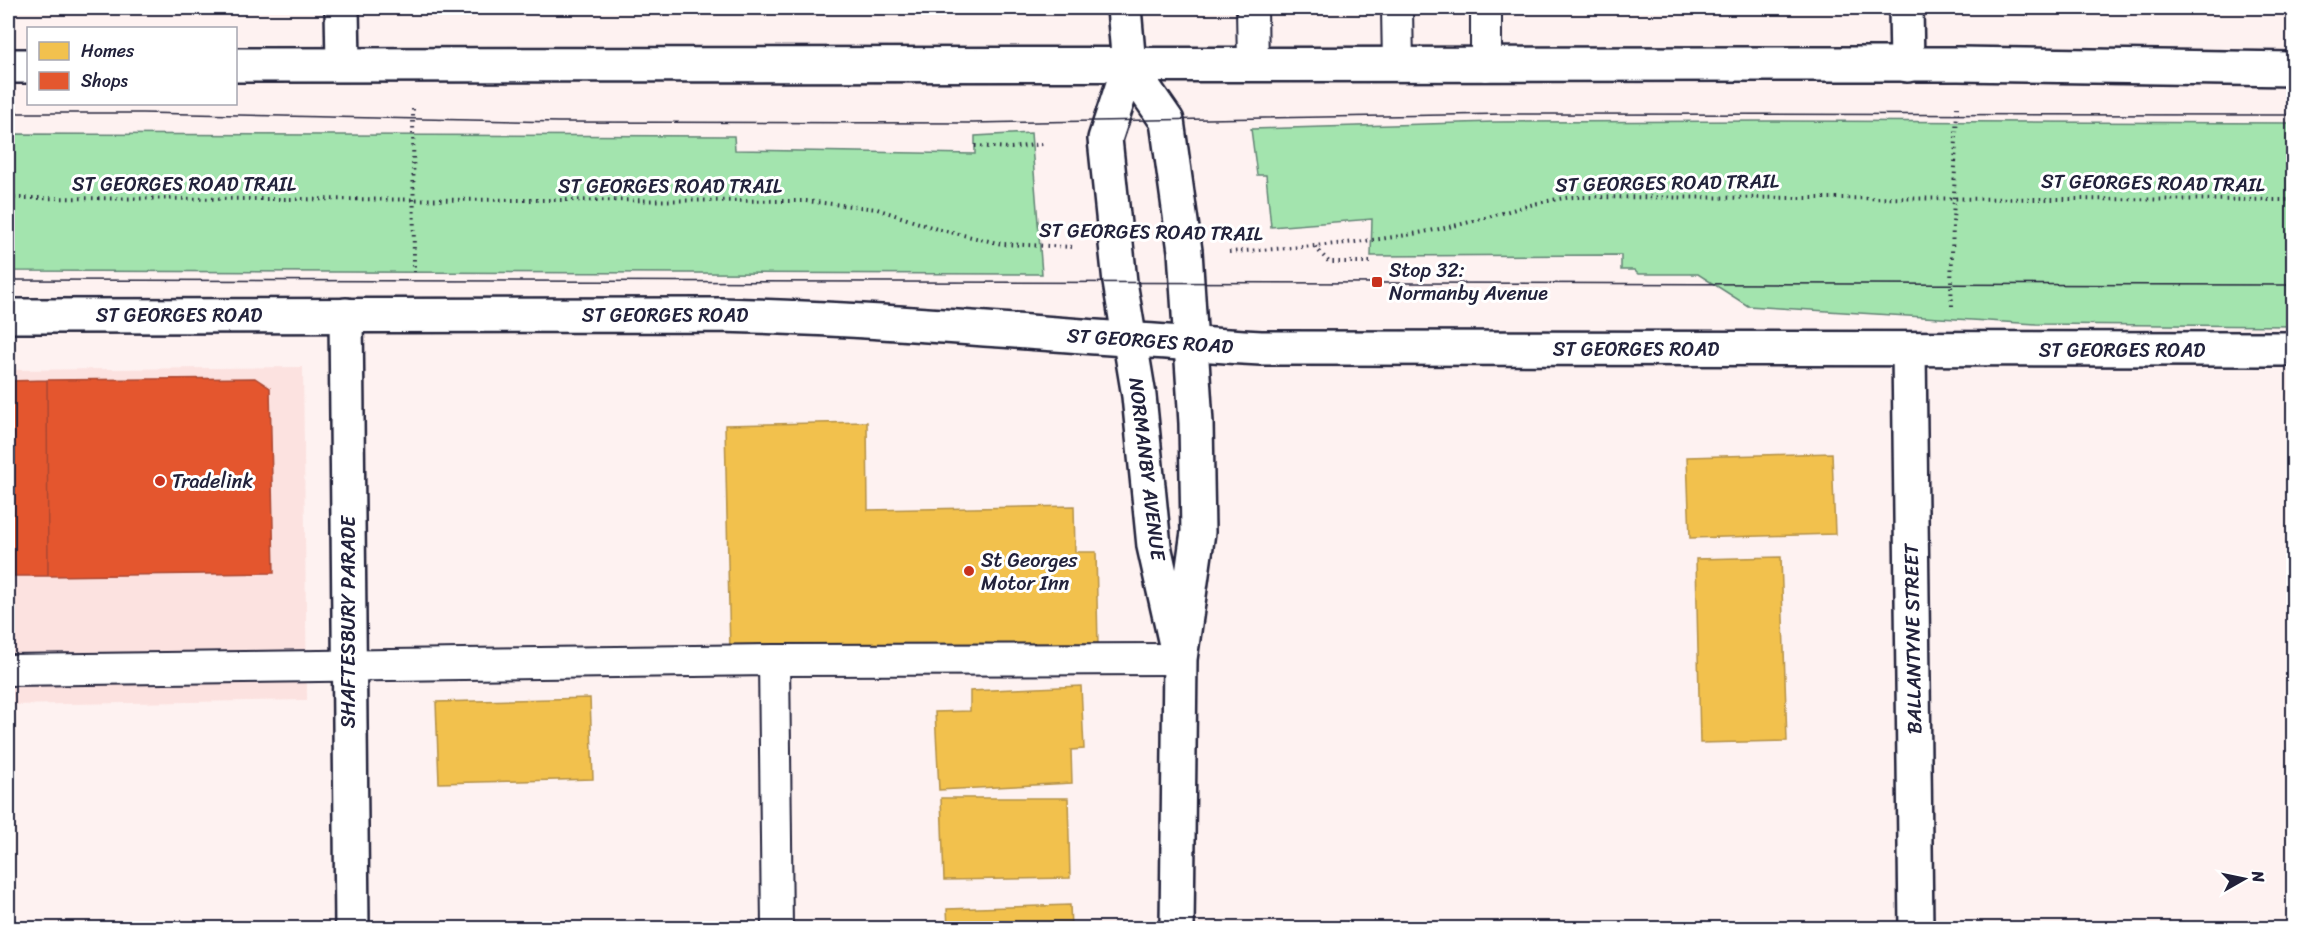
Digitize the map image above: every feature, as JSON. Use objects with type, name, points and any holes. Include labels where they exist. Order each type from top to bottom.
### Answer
[{"type":"main road","points":[[342,8],[343,64]]},
{"type":"main road","name":"NORMANBY AVENUE","points":[[1124,8],[1129,66],[1105,139],[1128,341],[1139,396],[1154,546],[1180,659]]},
{"type":"main road","points":[[1906,8],[1907,65]]},
{"type":"main road","points":[[237,65],[410,63],[546,66],[1958,64],[2294,69]]},
{"type":"main road","points":[[8,66],[27,66]]},
{"type":"main road","name":"NORMANBY AVENUE","points":[[1129,66],[1167,121],[1185,251],[1192,346],[1196,423],[1197,532],[1180,659],[1177,928]]},
{"type":"main road","name":"ST GEORGES ROAD","points":[[8,316],[415,314],[826,317],[1192,346],[1909,350],[2294,349]]},
{"type":"main road","name":"SHAFTESBURY PARADE","points":[[346,315],[352,928]]},
{"type":"main road","name":"BALLANTYNE STREET","points":[[1909,350],[1916,928]]},
{"type":"lane","points":[[1252,8],[1253,65]]},
{"type":"lane","points":[[1397,8],[1398,65]]},
{"type":"lane","points":[[1486,8],[1486,66]]},
{"type":"lane","points":[[8,670],[774,660],[1180,659]]},
{"type":"lane","points":[[774,660],[777,928]]},
{"type":"path","points":[[410,63],[414,119],[415,314]]},
{"type":"path","points":[[1956,350],[1951,284],[1958,64]]},
{"type":"path","points":[[975,146],[1011,148],[1042,144]]},
{"type":"path","name":"ST GEORGES ROAD TRAIL","points":[[1185,251],[1230,252],[1315,246],[1466,223],[1544,200],[1573,197],[2294,200]]},
{"type":"path","name":"ST GEORGES ROAD TRAIL","points":[[8,198],[806,201],[877,210],[937,229],[1002,244],[1116,249]]},
{"type":"path","points":[[1315,246],[1329,262],[1371,262]]},
{"type":"shaded area","points":[[303,367],[307,700],[8,705],[8,370]]},
{"type":"green space","points":[[1494,122],[2293,123],[2293,326],[2036,324],[1748,306],[1698,274],[1638,274],[1634,270],[1621,270],[1621,255],[1371,256],[1372,219],[1271,227],[1266,175],[1257,175],[1251,129]]},
{"type":"green space","points":[[1031,133],[1042,274],[8,271],[8,134],[734,136],[735,150],[975,154],[975,136]]},
{"type":"building: Homes","points":[[867,422],[868,510],[1074,506],[1075,552],[1096,552],[1098,646],[730,654],[725,425]]},
{"type":"building: Homes","points":[[1832,453],[1835,534],[1690,538],[1687,457]]},
{"type":"building: Homes","points":[[1781,557],[1787,741],[1700,743],[1696,559]]},
{"type":"building: Homes","points":[[1081,686],[1084,749],[1071,750],[1072,783],[939,790],[935,712],[970,711],[970,691]]},
{"type":"building: Homes","points":[[590,698],[593,779],[439,783],[436,702]]},
{"type":"building: Homes","points":[[941,798],[1068,798],[1070,878],[944,880]]},
{"type":"building: Homes","points":[[1070,905],[1071,928],[948,928],[947,909]]},
{"type":"building: Shops","name":"Tradelink","points":[[255,378],[270,388],[274,573],[48,576],[47,380]]},
{"type":"building: Shops","points":[[47,380],[48,576],[8,576],[8,381]]},
{"type":"tram line","points":[[8,113],[142,113],[558,122],[973,123],[1504,114],[2294,115]]},
{"type":"tram line","points":[[8,280],[2294,285]]},
{"type":"place","name":"Stop 32: Normanby Avenue","points":[[1377,282]]},
{"type":"place","name":"Tradelink","points":[[160,481]]},
{"type":"place","name":"St Georges Motor Inn","points":[[969,571]]}]
